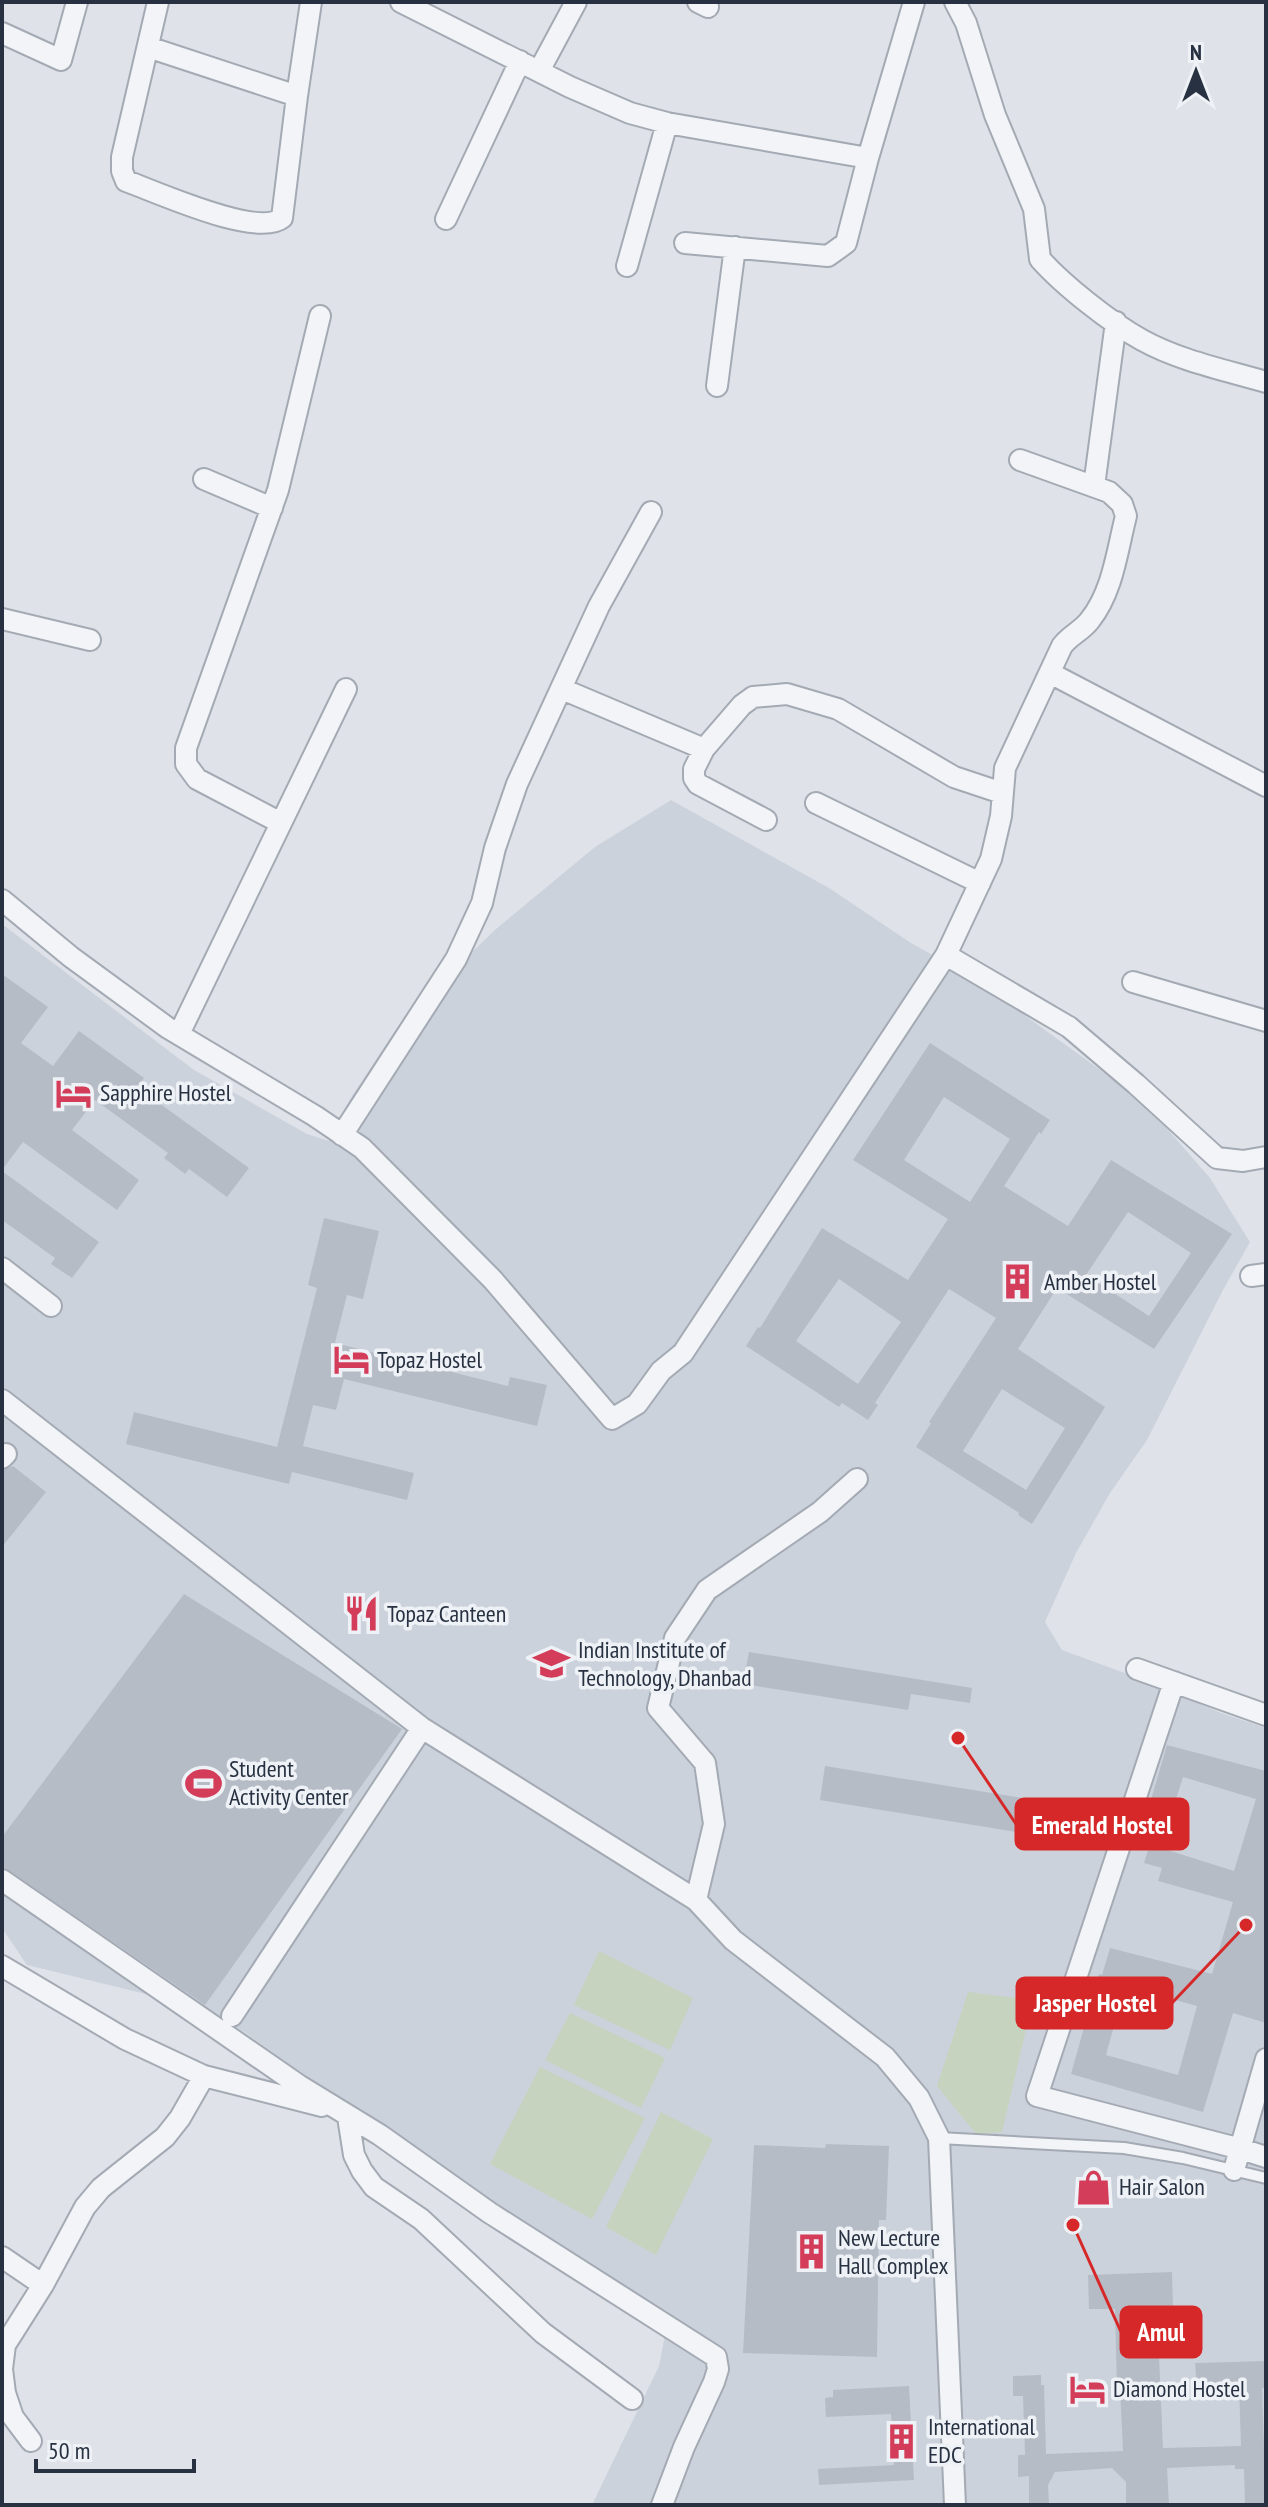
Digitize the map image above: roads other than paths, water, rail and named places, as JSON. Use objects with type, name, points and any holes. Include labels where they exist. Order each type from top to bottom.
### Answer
[{"type":"street","points":[[2,33],[61,60],[77,2]]},
{"type":"street","points":[[158,2],[122,157],[126,181],[201,211],[261,224],[275,224],[282,218],[311,2]]},
{"type":"street","points":[[401,2],[630,113],[667,123],[868,158]]},
{"type":"street","points":[[539,71],[576,2]]},
{"type":"street","points":[[685,243],[828,256],[846,243],[914,2]]},
{"type":"street","points":[[955,2],[966,23],[995,115],[1034,209],[1040,259],[1074,291],[1141,340],[1184,358],[1266,382]]},
{"type":"street","points":[[148,47],[297,96]]},
{"type":"street","points":[[446,219],[520,61]]},
{"type":"street","points":[[627,266],[667,123]]},
{"type":"street","points":[[717,386],[735,247]]},
{"type":"street","points":[[281,823],[197,779],[186,764],[186,748],[272,508],[320,316]]},
{"type":"street","points":[[1094,486],[1116,322]]},
{"type":"street","points":[[2,900],[71,957],[179,1034],[362,1148],[493,1280],[612,1419],[637,1404],[661,1371],[683,1353],[946,955],[994,845],[1001,816],[1005,768],[1070,636],[1083,628],[1107,593],[1126,516],[1122,504],[1109,492],[1020,460]]},
{"type":"street","points":[[204,479],[272,508]]},
{"type":"street","points":[[342,1135],[456,959],[482,903],[495,848],[517,784],[599,606],[651,512]]},
{"type":"street","points":[[2,619],[90,640]]},
{"type":"street","points":[[1050,673],[1266,786]]},
{"type":"street","points":[[179,1034],[346,689]]},
{"type":"street","points":[[562,689],[704,749]]},
{"type":"street","points":[[766,820],[698,784],[694,778],[694,769],[704,749],[742,705],[753,697],[787,694],[838,709],[954,777],[1002,793]]},
{"type":"street","points":[[816,803],[980,883]]},
{"type":"street","points":[[946,955],[1069,1027],[1217,1158],[1243,1161],[1266,1157]]},
{"type":"street","points":[[1133,982],[1266,1021]]},
{"type":"street","points":[[2,1268],[51,1306]]},
{"type":"street","points":[[2,1400],[422,1728],[696,1900],[733,1940],[885,2057],[919,2098],[939,2138],[955,2505]]},
{"type":"street","points":[[696,1900],[714,1824],[705,1763],[658,1708],[675,1638],[707,1590],[820,1512],[857,1479]]},
{"type":"street","points":[[1137,1669],[1266,1715]]},
{"type":"street","points":[[1174,1682],[1037,2096],[1266,2157]]},
{"type":"street","points":[[232,2016],[422,1728]]},
{"type":"street","points":[[2,1880],[342,2114],[380,2135],[490,2213],[716,2357],[718,2369],[714,2382],[662,2505]]},
{"type":"street","points":[[2,1966],[125,2039],[204,2076],[342,2114]]},
{"type":"street","points":[[1234,2170],[1266,2059]]},
{"type":"street","points":[[31,2441],[13,2417],[5,2393],[2,2369],[5,2345],[43,2285],[85,2207],[101,2188],[165,2137],[180,2118],[204,2076]]},
{"type":"street","points":[[342,2114],[354,2155],[374,2187],[421,2219],[543,2333],[632,2399]]},
{"type":"street","points":[[2,2257],[43,2285]]},
{"type":"lane","points":[[939,2138],[1124,2148],[1183,2158],[1266,2178]]},
{"type":"place","name":"Sapphire Hostel","points":[[74,1093]]},
{"type":"place","name":"Amber Hostel","points":[[1018,1282]]},
{"type":"place","name":"Topaz Hostel","points":[[351,1360]]},
{"type":"place","name":"Topaz Canteen","points":[[361,1614]]},
{"type":"place","name":"Indian Institute of Technology, Dhanbad","points":[[552,1664]]},
{"type":"place","name":"Emerald Hostel","points":[[958,1738]]},
{"type":"place","name":"Student Activity Center","points":[[203,1783]]},
{"type":"place","name":"Jasper Hostel","points":[[1246,1925]]},
{"type":"place","name":"Hair Salon","points":[[1093,2187]]},
{"type":"place","name":"Amul","points":[[1073,2225]]},
{"type":"place","name":"New Lecture Hall Complex","points":[[812,2252]]},
{"type":"place","name":"Diamond Hostel","points":[[1087,2389]]},
{"type":"place","name":"International EDC","points":[[902,2441]]}]
